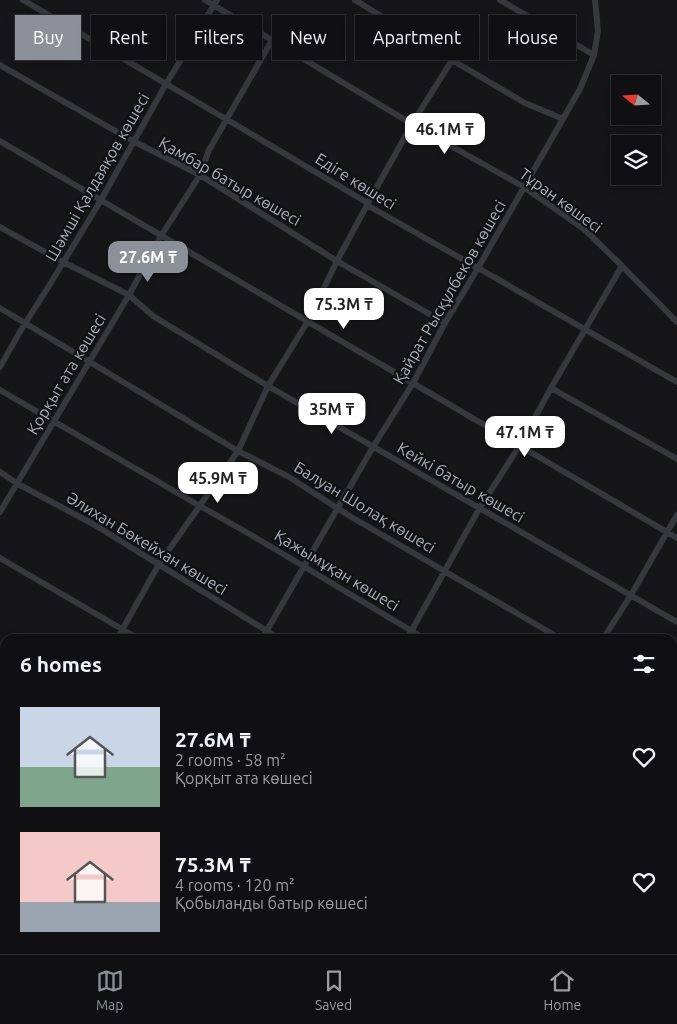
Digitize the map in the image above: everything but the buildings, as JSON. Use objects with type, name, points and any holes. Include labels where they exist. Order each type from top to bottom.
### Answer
[{"type":"street","name":"Едіге көшесі","points":[[23,0],[366,202],[367,205],[677,382]]},
{"type":"street","name":"Тұран көшесі","points":[[205,0],[215,3],[272,40]]},
{"type":"street","points":[[355,0],[379,15]]},
{"type":"street","points":[[500,0],[594,55]]},
{"type":"street","name":"Қайрат Рысқұлбеков көшесі","points":[[265,634],[373,446],[413,384],[445,323],[580,89],[594,55],[598,31],[595,0]]},
{"type":"street","name":"Шәмші Қалдаяқов көшесі","points":[[0,367],[101,200],[133,141],[215,3]]},
{"type":"street","name":"Қорқыт ата көшесі","points":[[0,512],[129,295],[161,236],[200,175],[209,150],[272,40]]},
{"type":"street","name":"Тұран көшесі","points":[[305,60],[412,124],[524,187],[584,229],[677,322]]},
{"type":"street","points":[[120,634],[159,564],[238,451],[268,386],[308,321],[337,260],[367,205],[412,124],[452,60],[525,103],[562,119]]},
{"type":"street","name":"Қамбар батыр көшесі","points":[[0,65],[133,141],[200,175],[337,260],[445,323]]},
{"type":"street","points":[[0,140],[677,538]]},
{"type":"street","name":"Кейкі батыр көшесі","points":[[0,227],[63,262],[129,295],[153,316],[268,386],[677,622]]},
{"type":"street","points":[[410,634],[479,509],[520,446],[551,388],[622,266]]},
{"type":"street","name":"Балуан Шолақ көшесі","points":[[0,308],[238,451],[289,477],[338,508],[553,634]]},
{"type":"street","points":[[551,388],[677,459]]},
{"type":"street","name":"Қажымұқан көшесі","points":[[0,390],[253,536],[417,634]]},
{"type":"street","name":"Әлихан Бөкейхан көшесі","points":[[0,472],[18,484],[93,524],[272,634]]},
{"type":"street","points":[[607,634],[677,515]]},
{"type":"street","points":[[0,558],[130,634]]}]
